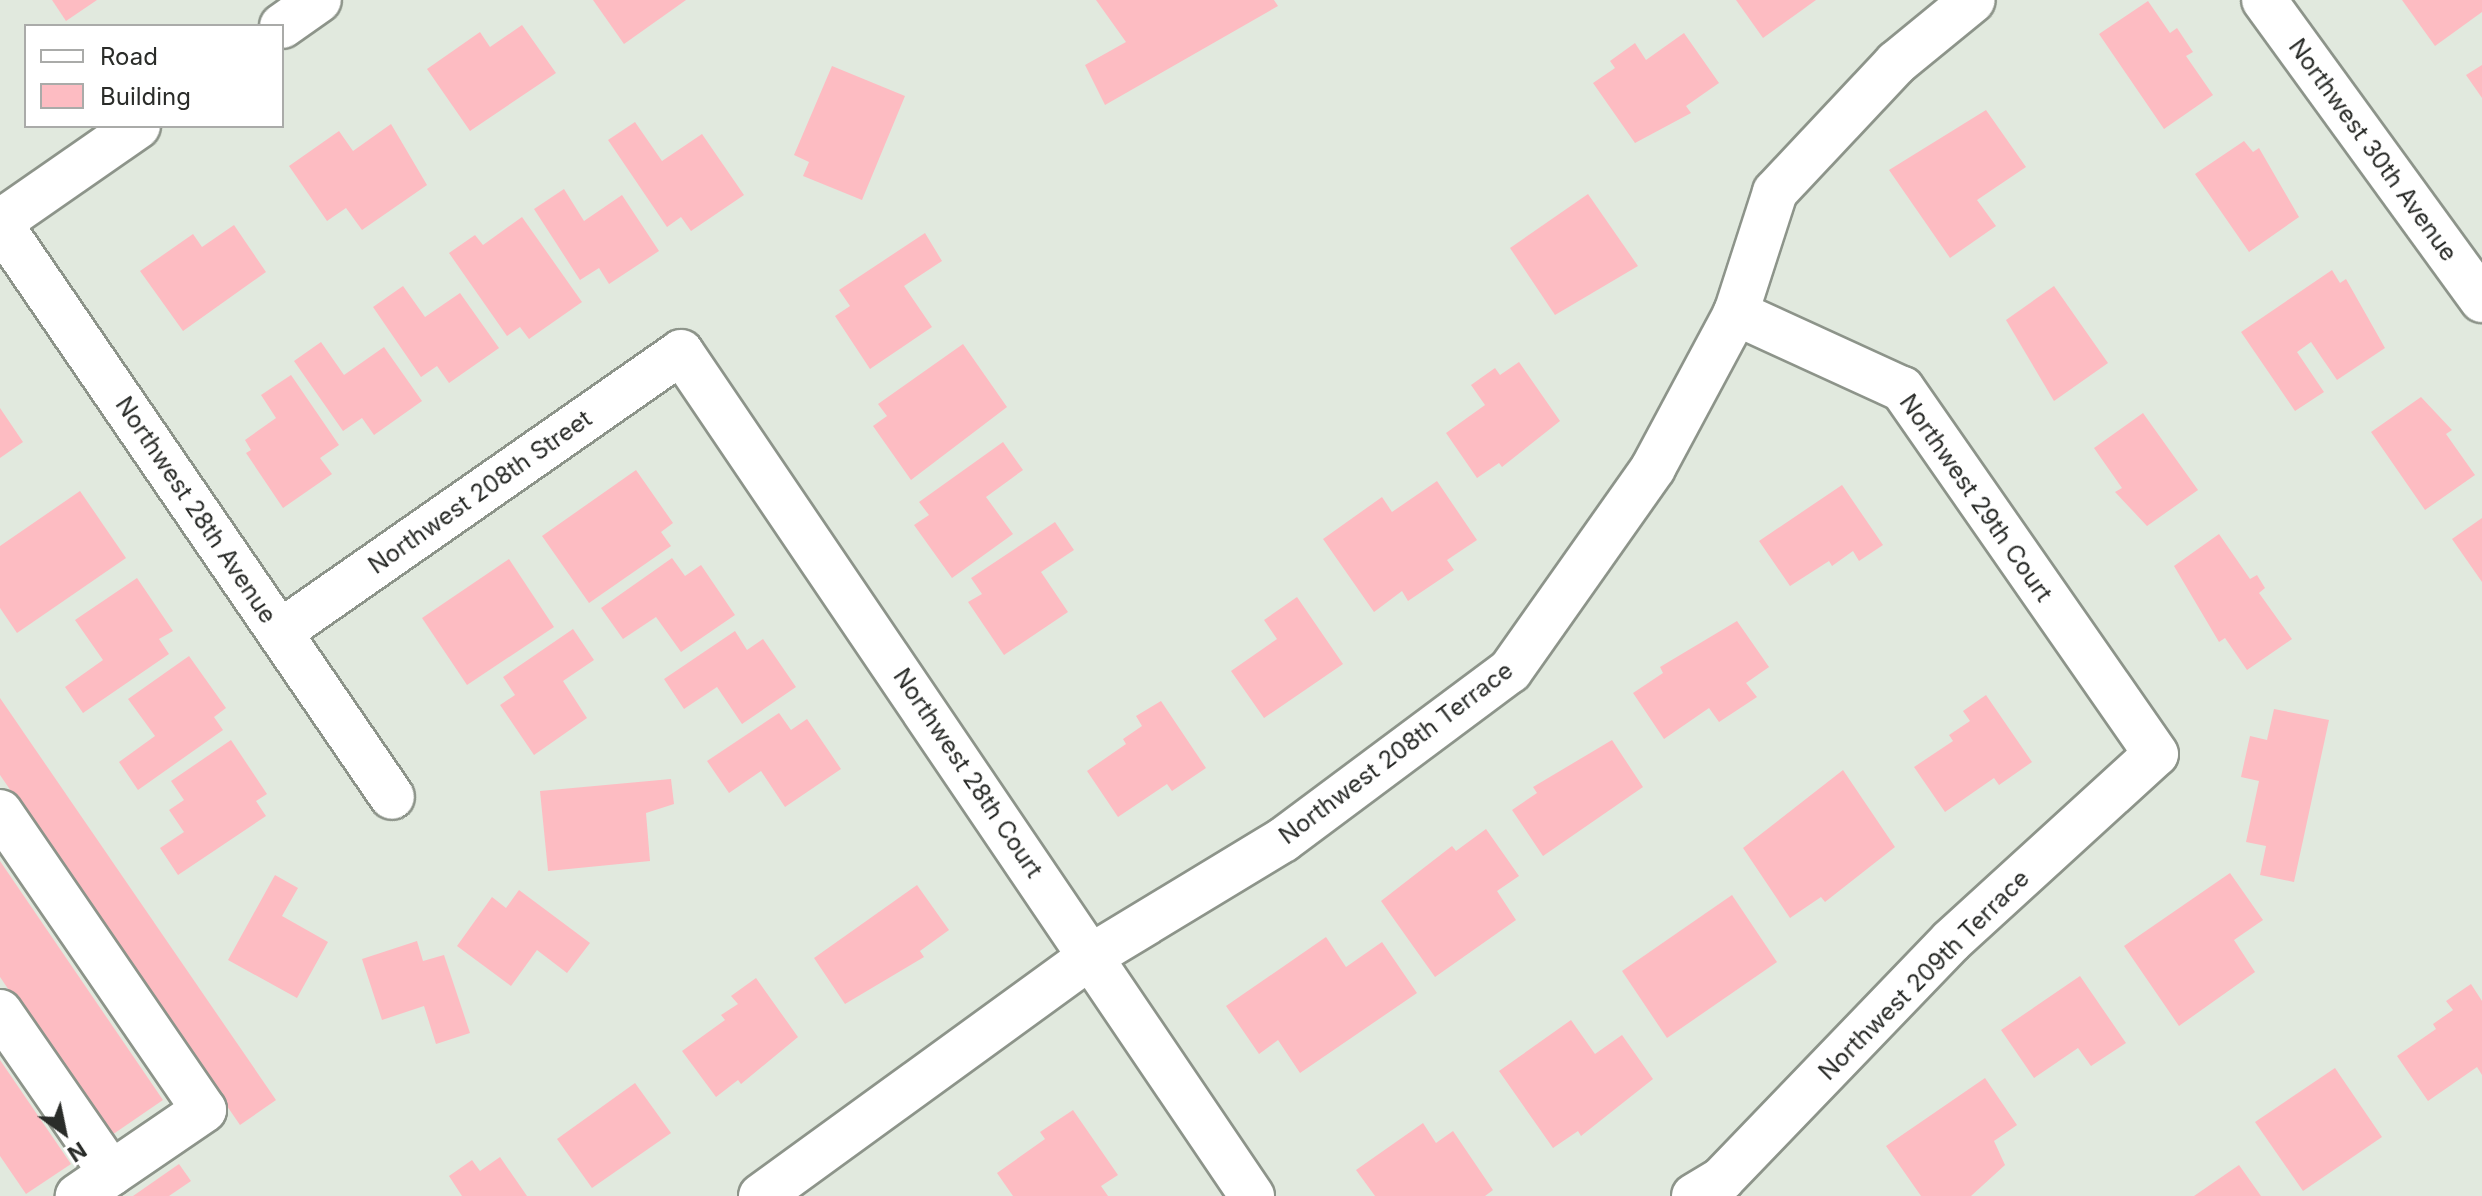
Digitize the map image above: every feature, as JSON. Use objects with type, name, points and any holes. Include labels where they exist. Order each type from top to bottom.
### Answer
[{"type":"street","points":[[284,25],[319,0]]},
{"type":"street","name":"Northwest 208th Terrace","points":[[761,1196],[1093,955],[1283,840],[1510,671],[1653,468],[1736,313],[1775,192],[1896,63],[1973,0]]},
{"type":"street","name":"Northwest 30th Avenue","points":[[2264,0],[2482,300]]},
{"type":"street","points":[[0,223],[135,128]]},
{"type":"street","name":"Northwest 28th Avenue","points":[[0,223],[392,797]]},
{"type":"street","name":"Northwest 29th Court","points":[[1736,313],[1902,389],[2156,754]]},
{"type":"street","name":"Northwest 208th Street","points":[[280,632],[681,352]]},
{"type":"street","name":"Northwest 28th Court","points":[[681,352],[1093,955],[1252,1196]]},
{"type":"street","name":"Northwest 209th Terrace","points":[[1694,1196],[1722,1179],[1951,941],[2156,754]]},
{"type":"street","points":[[0,812],[204,1110],[95,1185],[0,1012]]},
{"type":"building","points":[[52,0],[97,0],[66,21]]},
{"type":"building","points":[[593,0],[686,0],[624,44]]},
{"type":"building","points":[[1096,0],[1274,0],[1278,6],[1105,105],[1085,65],[1126,42]]},
{"type":"building","points":[[1736,0],[1816,0],[1763,38]]},
{"type":"building","points":[[2402,0],[2482,0],[2482,12],[2435,46]]},
{"type":"building","points":[[2148,1],[2170,33],[2177,28],[2193,52],[2186,56],[2213,95],[2164,129],[2099,34]]},
{"type":"building","points":[[522,25],[556,73],[470,131],[427,69],[480,32],[490,47]]},
{"type":"building","points":[[1684,33],[1719,83],[1686,106],[1691,113],[1635,143],[1593,83],[1615,68],[1610,61],[1635,43],[1646,60]]},
{"type":"building","points":[[2482,65],[2482,98],[2466,75]]},
{"type":"building","points":[[832,66],[905,96],[862,200],[803,176],[809,162],[794,155]]},
{"type":"building","points":[[1986,110],[2026,167],[1977,200],[1996,226],[1950,258],[1889,170]]},
{"type":"building","points":[[635,122],[662,161],[702,134],[744,195],[691,231],[681,217],[667,227],[608,140]]},
{"type":"building","points":[[391,124],[427,185],[362,230],[346,208],[327,221],[289,166],[339,131],[353,151]]},
{"type":"building","points":[[2244,141],[2253,152],[2259,148],[2299,217],[2249,252],[2195,174]]},
{"type":"building","points":[[564,189],[584,221],[622,195],[659,251],[609,284],[599,268],[580,280],[534,209]]},
{"type":"building","points":[[1588,194],[1638,266],[1555,315],[1510,248]]},
{"type":"building","points":[[522,217],[582,302],[529,339],[520,327],[507,336],[449,253],[475,235],[483,245]]},
{"type":"building","points":[[234,225],[266,272],[183,331],[140,271],[193,234],[202,247]]},
{"type":"building","points":[[925,233],[942,261],[904,286],[932,327],[870,369],[835,316],[850,306],[839,290]]},
{"type":"building","points":[[2332,270],[2340,283],[2346,279],[2385,348],[2337,380],[2311,342],[2297,352],[2324,392],[2295,411],[2241,332]]},
{"type":"building","points":[[403,286],[425,317],[460,293],[499,348],[449,383],[437,366],[421,377],[373,307]]},
{"type":"building","points":[[2054,286],[2108,363],[2054,401],[2006,320]]},
{"type":"building","points":[[321,342],[344,375],[384,347],[422,401],[374,435],[362,418],[343,431],[294,361]]},
{"type":"building","points":[[963,344],[1007,407],[911,480],[873,426],[887,416],[878,404]]},
{"type":"building","points":[[1519,362],[1560,421],[1502,467],[1499,463],[1477,478],[1446,433],[1485,405],[1471,385],[1495,368],[1500,375]]},
{"type":"building","points":[[291,375],[339,445],[320,458],[332,474],[283,508],[246,453],[251,450],[245,440],[276,418],[261,395]]},
{"type":"building","points":[[2421,397],[2452,430],[2446,434],[2475,475],[2425,510],[2371,432]]},
{"type":"building","points":[[0,408],[23,442],[0,458]]},
{"type":"building","points":[[2143,413],[2198,490],[2147,526],[2115,492],[2122,488],[2094,448]]},
{"type":"building","points":[[1003,442],[1023,470],[986,497],[1013,534],[952,578],[914,525],[929,515],[919,502]]},
{"type":"building","points":[[636,470],[673,523],[661,532],[671,546],[589,603],[542,536]]},
{"type":"building","points":[[1437,481],[1477,540],[1447,560],[1454,570],[1408,601],[1402,591],[1374,612],[1323,539],[1382,497],[1392,512]]},
{"type":"building","points":[[1842,485],[1883,545],[1859,561],[1853,551],[1832,566],[1829,561],[1790,586],[1759,541]]},
{"type":"building","points":[[80,491],[126,558],[17,633],[0,608],[0,546]]},
{"type":"building","points":[[2482,518],[2482,582],[2452,539]]},
{"type":"building","points":[[1055,522],[1074,550],[1041,572],[1068,612],[1004,655],[968,602],[982,594],[971,578]]},
{"type":"building","points":[[2219,534],[2250,579],[2257,575],[2265,588],[2259,593],[2292,639],[2247,670],[2225,638],[2219,642],[2174,566]]},
{"type":"building","points":[[672,558],[685,576],[701,565],[735,615],[681,652],[656,617],[623,639],[601,608]]},
{"type":"building","points":[[509,559],[554,627],[467,685],[422,618]]},
{"type":"building","points":[[137,578],[173,631],[159,639],[169,654],[83,713],[65,687],[103,660],[75,620]]},
{"type":"building","points":[[1297,597],[1343,664],[1264,718],[1231,671],[1277,639],[1264,620]]},
{"type":"building","points":[[1737,621],[1769,667],[1746,683],[1757,697],[1719,722],[1709,708],[1664,739],[1633,693],[1663,673],[1660,667]]},
{"type":"building","points":[[573,629],[594,660],[563,681],[587,718],[534,755],[500,705],[515,695],[503,677]]},
{"type":"building","points":[[735,631],[747,650],[763,639],[796,687],[742,724],[717,687],[684,709],[664,679]]},
{"type":"building","points":[[189,656],[226,708],[214,717],[223,730],[138,790],[119,762],[155,736],[128,699]]},
{"type":"building","points":[[1986,695],[2032,762],[1999,785],[1994,778],[1945,812],[1914,767],[1953,741],[1949,735],[1970,721],[1963,711]]},
{"type":"building","points":[[0,698],[276,1100],[240,1125],[0,775]]},
{"type":"building","points":[[1161,701],[1206,768],[1172,791],[1167,784],[1118,817],[1087,771],[1126,744],[1123,739],[1142,726],[1136,716]]},
{"type":"building","points":[[2274,709],[2329,720],[2294,882],[2260,875],[2266,846],[2246,842],[2259,781],[2241,777],[2250,736],[2267,740]]},
{"type":"building","points":[[779,713],[791,730],[807,719],[841,769],[785,807],[761,771],[729,793],[707,761]]},
{"type":"building","points":[[231,740],[267,794],[256,801],[266,816],[178,875],[160,848],[184,832],[169,810],[184,800],[171,781]]},
{"type":"building","points":[[1612,740],[1643,787],[1543,856],[1512,810],[1537,793],[1533,787]]},
{"type":"building","points":[[1843,770],[1895,847],[1825,902],[1821,897],[1790,918],[1743,848]]},
{"type":"building","points":[[671,779],[674,804],[646,813],[650,861],[548,871],[540,791]]},
{"type":"building","points":[[1486,829],[1519,876],[1497,891],[1516,920],[1435,977],[1381,901],[1452,846],[1456,851]]},
{"type":"building","points":[[0,861],[163,1100],[109,1137],[0,977]]},
{"type":"building","points":[[2230,873],[2263,920],[2234,940],[2255,972],[2179,1026],[2124,946]]},
{"type":"building","points":[[275,875],[298,888],[282,916],[328,942],[297,998],[228,960]]},
{"type":"building","points":[[917,885],[949,930],[920,951],[924,957],[845,1004],[814,958]]},
{"type":"building","points":[[519,890],[590,943],[567,973],[537,950],[511,986],[457,946],[492,897],[506,908]]},
{"type":"building","points":[[1732,895],[1777,962],[1667,1038],[1622,971]]},
{"type":"building","points":[[1326,937],[1346,967],[1382,942],[1417,993],[1300,1073],[1278,1040],[1259,1054],[1226,1006]]},
{"type":"building","points":[[417,941],[423,961],[444,955],[470,1033],[436,1044],[424,1006],[382,1020],[362,959]]},
{"type":"building","points":[[2080,976],[2126,1043],[2091,1066],[2078,1048],[2034,1078],[2001,1030]]},
{"type":"building","points":[[756,978],[798,1037],[741,1084],[738,1080],[716,1097],[682,1051],[725,1020],[721,1015],[738,1004],[731,996]]},
{"type":"building","points":[[2471,984],[2482,1001],[2482,1075],[2477,1067],[2428,1101],[2397,1056],[2436,1029],[2433,1024],[2453,1010],[2446,1001]]},
{"type":"building","points":[[1571,1020],[1595,1054],[1622,1035],[1653,1079],[1581,1136],[1578,1131],[1553,1148],[1499,1071]]},
{"type":"building","points":[[0,1060],[71,1164],[26,1194],[0,1156]]},
{"type":"building","points":[[2335,1068],[2382,1137],[2303,1191],[2255,1122]]},
{"type":"building","points":[[1985,1078],[2017,1125],[1994,1141],[2005,1165],[1971,1196],[1921,1196],[1886,1146]]},
{"type":"building","points":[[635,1083],[671,1133],[592,1188],[557,1139]]},
{"type":"building","points":[[1073,1110],[1118,1175],[1101,1186],[1108,1196],[1013,1196],[997,1173],[1045,1139],[1040,1132]]},
{"type":"building","points":[[1423,1123],[1436,1143],[1453,1131],[1493,1190],[1485,1196],[1375,1196],[1356,1170]]},
{"type":"building","points":[[500,1157],[527,1196],[462,1196],[449,1176],[472,1160],[480,1171]]},
{"type":"building","points":[[179,1164],[191,1181],[169,1196],[133,1196]]},
{"type":"building","points":[[2239,1165],[2261,1196],[2194,1196]]}]
